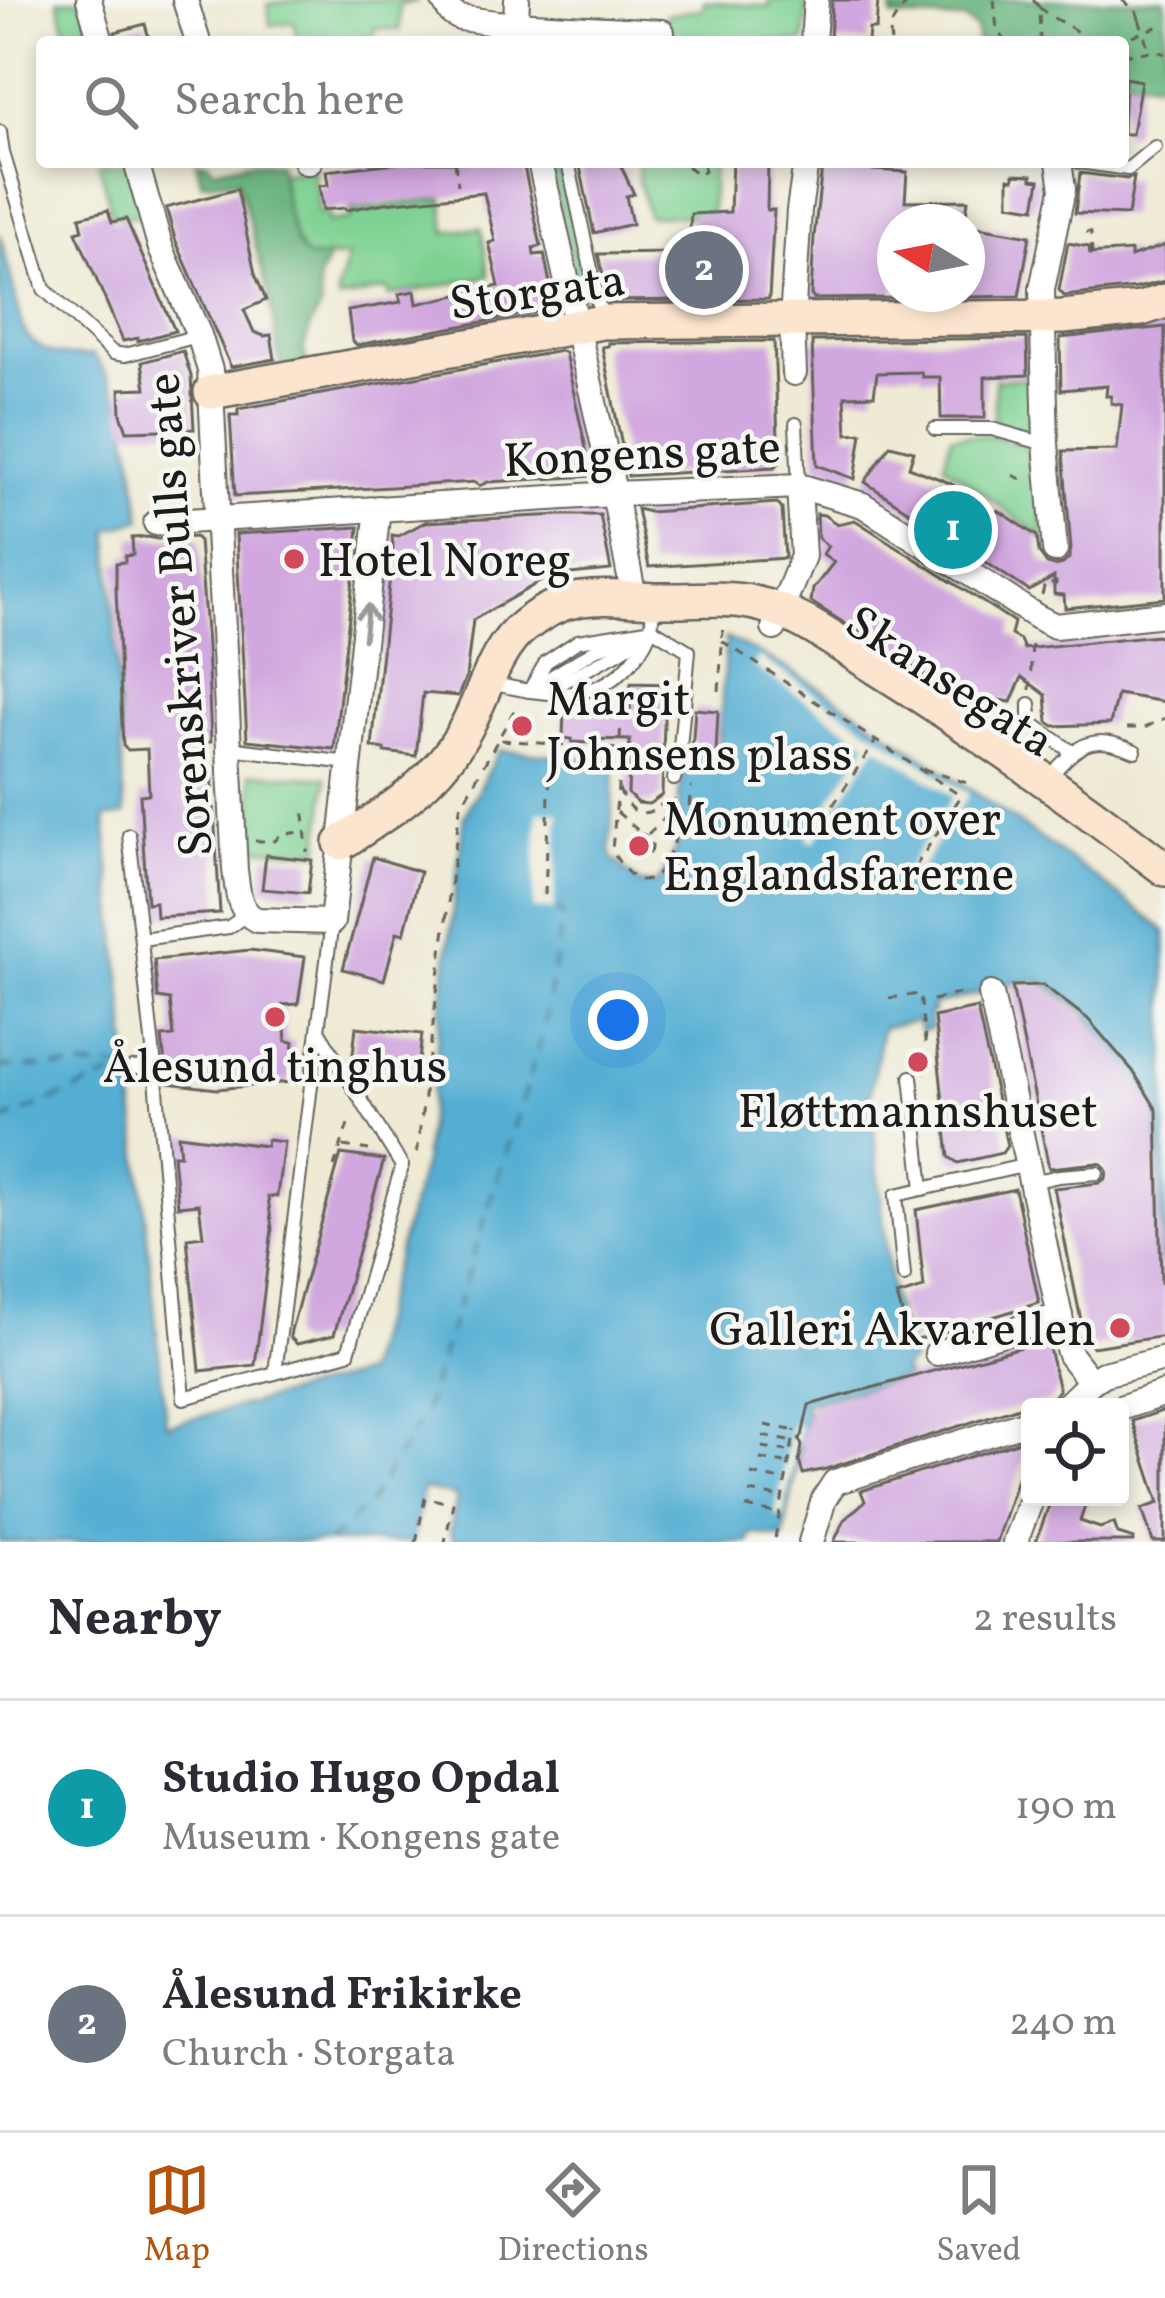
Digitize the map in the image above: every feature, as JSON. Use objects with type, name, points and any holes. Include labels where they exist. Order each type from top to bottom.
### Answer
[{"type":"street","points":[[89,0],[99,36]]},
{"type":"street","points":[[185,0],[196,36]]},
{"type":"street","points":[[442,0],[460,18],[516,22],[544,33],[624,36]]},
{"type":"street","points":[[813,36],[816,0]]},
{"type":"street","name":"Sorenskriver Bulls gate","points":[[138,168],[161,249],[200,335],[210,370],[238,891],[246,915],[257,920],[332,922]]},
{"type":"street","points":[[542,168],[589,324],[614,494],[650,607]]},
{"type":"street","points":[[794,373],[792,322],[805,168]]},
{"type":"street","points":[[1055,557],[1042,289],[1063,188],[1060,168]]},
{"type":"street","name":"Storgata","points":[[212,392],[589,324],[1043,317],[1141,309],[1165,302]]},
{"type":"street","points":[[778,620],[803,556],[799,486]]},
{"type":"street","name":"Kongens gate","points":[[156,523],[799,486],[863,505],[1055,626],[1165,614]]},
{"type":"street","points":[[332,922],[378,508]]},
{"type":"street","name":"Skansegata","points":[[342,829],[395,806],[432,776],[460,739],[508,643],[537,616],[600,595],[650,607],[737,612],[820,632],[942,708],[1165,890]]},
{"type":"street","name":"Skansegata","points":[[1042,786],[1165,869]]},
{"type":"street","points":[[982,992],[1030,1174],[1070,1354],[1091,1382]]},
{"type":"street","points":[[937,1353],[1060,1316]]},
{"type":"street","points":[[1074,1398],[1103,1374],[1165,1359]]},
{"type":"street","points":[[1129,1405],[1165,1393]]},
{"type":"street","points":[[811,1542],[824,1499],[835,1483],[1021,1424]]},
{"type":"street","points":[[1015,1542],[1029,1506]]},
{"type":"lane","points":[[0,132],[44,289],[113,352],[125,355],[200,335]]},
{"type":"lane","points":[[1121,168],[1128,169],[1155,147]]},
{"type":"lane","points":[[569,168],[589,324]]},
{"type":"lane","points":[[796,424],[799,486]]},
{"type":"lane","points":[[935,429],[992,429],[1046,444]]},
{"type":"lane","points":[[488,682],[544,693],[598,689],[623,674],[650,607]]},
{"type":"lane","points":[[529,691],[546,662],[578,640],[650,607]]},
{"type":"lane","points":[[544,693],[620,652],[650,607]]},
{"type":"lane","points":[[650,607],[688,651],[674,779]]},
{"type":"lane","points":[[1030,704],[1030,722],[1072,752]]},
{"type":"lane","points":[[1042,786],[1081,744],[1100,740],[1135,751]]},
{"type":"lane","points":[[230,748],[348,763]]},
{"type":"lane","points":[[129,835],[184,1397],[348,1353],[402,1166],[318,1030]]},
{"type":"lane","points":[[141,939],[229,927],[246,915]]},
{"type":"lane","points":[[274,1373],[332,922]]},
{"type":"lane","points":[[132,1068],[155,1067]]},
{"type":"lane","points":[[911,1077],[923,1189]]},
{"type":"lane","points":[[904,1276],[896,1196],[1030,1174],[1096,1173]]},
{"type":"path","points":[[890,36],[893,20],[910,0]]},
{"type":"path","points":[[994,0],[1001,36]]},
{"type":"path","points":[[996,11],[1002,0]]},
{"type":"path","points":[[1034,0],[1050,18],[1081,36]]},
{"type":"path","points":[[1122,0],[1136,10]]},
{"type":"path","points":[[1134,0],[1149,50]]},
{"type":"path","points":[[1039,8],[1040,36]]},
{"type":"path","points":[[1129,38],[1164,27]]},
{"type":"path","points":[[1129,55],[1149,50],[1165,54]]},
{"type":"path","points":[[456,168],[458,185]]},
{"type":"path","points":[[1086,232],[1091,232],[1092,257],[1097,257]]},
{"type":"path","points":[[1030,704],[1030,645],[1045,583],[1056,584],[1055,557]]},
{"type":"path","points":[[719,691],[723,630]]},
{"type":"path","points":[[722,641],[961,796],[916,864]]},
{"type":"path","points":[[623,674],[612,850],[640,881],[658,876],[676,840],[674,779]]},
{"type":"path","points":[[416,1161],[460,808],[499,740],[620,749]]},
{"type":"path","points":[[813,835],[876,740]]},
{"type":"path","points":[[545,895],[551,744]]},
{"type":"path","points":[[916,766],[967,783],[971,778]]},
{"type":"path","points":[[618,787],[633,811],[646,813],[667,800],[674,779]]},
{"type":"path","points":[[689,806],[692,779]]},
{"type":"path","points":[[616,811],[644,835],[652,842],[645,857],[634,856],[629,843],[634,836],[644,835],[674,808]]},
{"type":"path","points":[[304,813],[307,852]]},
{"type":"path","points":[[234,842],[275,841],[280,835],[305,831]]},
{"type":"path","points":[[613,841],[629,843]]},
{"type":"path","points":[[651,851],[667,857]]},
{"type":"path","points":[[627,869],[634,856]]},
{"type":"path","points":[[933,1000],[982,992]]},
{"type":"path","points":[[889,998],[920,994],[928,1070],[911,1077]]},
{"type":"path","points":[[423,1009],[435,1010]]},
{"type":"path","points":[[334,1167],[354,1106],[361,1100]]},
{"type":"path","points":[[341,1145],[394,1154]]},
{"type":"path","points":[[765,1425],[793,1430],[775,1538]]},
{"type":"path","points":[[763,1436],[789,1441]]},
{"type":"path","points":[[762,1447],[787,1451]]},
{"type":"path","points":[[760,1459],[785,1463]]},
{"type":"path","points":[[751,1474],[782,1480]]},
{"type":"path","points":[[748,1492],[778,1497]]},
{"type":"path","points":[[416,1542],[425,1498],[452,1504],[445,1542]]},
{"type":"path","points":[[746,1507],[778,1511]]},
{"type":"green space","points":[[58,0],[82,0],[92,36],[67,36]]},
{"type":"green space","points":[[417,0],[399,5],[400,30],[375,28],[374,36],[297,36],[294,22],[270,25],[268,4]]},
{"type":"green space","points":[[770,0],[808,0],[805,36],[664,36],[666,15],[703,9],[704,1],[769,7]]},
{"type":"green space","points":[[893,0],[1165,0],[1165,84],[1129,77],[1129,36],[977,36],[965,20],[892,17]]},
{"type":"green space","points":[[100,168],[131,168],[145,217],[112,215]]},
{"type":"green space","points":[[198,168],[280,168],[301,252],[308,257],[329,257],[318,279],[321,307],[303,350],[308,364],[281,369],[270,300],[238,180],[202,183]]},
{"type":"green space","points":[[313,168],[319,213],[329,213],[328,222],[351,219],[350,211],[443,199],[446,232],[481,228],[489,276],[389,296],[387,289],[338,300],[348,257],[317,259],[302,252],[293,233],[281,173]]},
{"type":"green space","points":[[639,168],[713,168],[711,215],[648,216]]},
{"type":"green space","points":[[563,174],[589,293],[584,298],[553,176]]},
{"type":"green space","points":[[1031,378],[1033,434],[994,424],[995,380]]},
{"type":"green space","points":[[992,435],[1037,451],[1043,538],[944,464],[951,436]]},
{"type":"green space","points":[[251,773],[327,778],[319,852],[255,848]]},
{"type":"water","points":[[0,233],[24,331],[54,354],[93,355],[115,392],[128,433],[142,519],[109,530],[125,815],[105,818],[168,1425],[364,1374],[423,1163],[464,816],[499,750],[615,761],[612,858],[640,884],[656,883],[679,841],[685,762],[690,762],[691,753],[718,754],[726,638],[872,721],[1165,931],[1165,1262],[1161,1262],[1157,1110],[1086,1013],[1042,981],[1012,981],[1012,985],[932,1005],[931,1029],[920,1032],[917,1021],[882,1028],[870,1095],[891,1295],[912,1361],[903,1368],[906,1378],[804,1403],[806,1416],[783,1539],[752,1533],[749,1542],[455,1542],[450,1532],[457,1496],[423,1489],[412,1542],[0,1542]]},
{"type":"pier","points":[[759,657],[969,794],[918,872],[909,866],[953,796],[877,746],[813,843],[806,838],[868,742],[753,666]]},
{"type":"pier","points":[[538,811],[559,812],[554,910],[533,909]]},
{"type":"pier","points":[[792,1424],[800,1426],[783,1517],[775,1515]]},
{"type":"building","points":[[832,0],[878,0],[876,29],[869,29],[868,36],[830,36]]},
{"type":"building","points":[[145,24],[148,36],[116,36],[115,32]]},
{"type":"building","points":[[1129,79],[1141,81],[1129,134]]},
{"type":"building","points":[[524,168],[541,246],[533,248],[534,255],[544,254],[554,303],[549,310],[357,345],[352,341],[348,311],[401,302],[399,294],[415,291],[417,304],[499,286],[489,243],[495,241],[484,193],[323,210],[319,186],[328,185],[326,171]]},
{"type":"building","points":[[580,168],[622,168],[634,194],[626,196],[632,224],[594,233]]},
{"type":"building","points":[[732,168],[768,168],[767,210],[774,210],[769,299],[609,301],[598,254],[675,253],[675,240],[689,240],[691,214],[730,212]]},
{"type":"building","points":[[822,168],[907,172],[905,201],[968,200],[967,204],[877,204],[877,298],[814,299]]},
{"type":"building","points":[[1080,173],[1134,177],[1128,215],[1075,213]]},
{"type":"building","points":[[1014,174],[1040,180],[1035,208],[1009,204],[1009,178],[1014,179]]},
{"type":"building","points":[[237,189],[255,274],[266,300],[244,310],[254,332],[271,335],[275,359],[231,367],[166,208]]},
{"type":"building","points":[[108,210],[112,222],[126,219],[175,331],[123,341],[76,232],[83,230],[80,217]]},
{"type":"building","points":[[985,228],[1030,236],[1019,296],[985,297]]},
{"type":"building","points":[[1068,243],[1089,247],[1090,254],[1131,251],[1131,257],[1165,245],[1165,281],[1064,296],[1059,290]]},
{"type":"building","points":[[1165,327],[1165,598],[1065,608],[1064,595],[1054,594],[1054,577],[1029,591],[865,482],[890,445],[914,451],[909,467],[950,483],[995,514],[998,510],[1037,536],[1039,553],[1047,564],[1063,564],[1071,549],[1063,451],[1117,450],[1122,405],[1111,403],[1107,386],[1061,390],[1060,338]]},
{"type":"building","points":[[1027,338],[1028,375],[985,377],[985,418],[941,418],[940,377],[922,377],[921,372],[877,373],[874,395],[845,396],[847,434],[862,433],[855,479],[817,465],[812,341]]},
{"type":"building","points":[[774,341],[779,463],[628,476],[602,347],[608,343]]},
{"type":"building","points":[[183,351],[191,376],[194,429],[127,431],[120,389],[146,388],[142,362]]},
{"type":"building","points":[[561,351],[592,476],[479,486],[476,482],[235,496],[230,415],[238,415],[238,409]]},
{"type":"building","points":[[777,503],[782,509],[785,558],[649,567],[637,509]]},
{"type":"building","points":[[817,514],[837,524],[855,520],[1014,622],[1011,635],[1024,649],[1157,635],[1165,639],[1165,702],[1117,694],[1110,724],[1054,726],[1048,722],[1046,695],[1022,677],[1011,702],[984,698],[981,707],[967,701],[811,602],[813,589],[834,562],[823,554],[828,546],[818,538]]},
{"type":"building","points":[[600,515],[611,570],[550,576],[473,620],[466,677],[458,696],[423,693],[416,756],[372,747],[392,535],[425,522]]},
{"type":"building","points":[[359,527],[334,749],[247,740],[236,534]]},
{"type":"building","points":[[195,537],[199,541],[211,742],[202,743],[203,776],[212,776],[220,913],[156,917],[155,902],[147,903],[140,795],[149,794],[147,749],[123,746],[116,563],[133,555],[132,538]]},
{"type":"building","points":[[631,683],[665,684],[662,795],[649,804],[638,803],[628,794],[630,740],[591,739],[591,743],[563,738],[564,712],[630,714]]},
{"type":"building","points":[[695,709],[718,711],[716,753],[692,752]]},
{"type":"building","points":[[266,855],[312,860],[308,893],[262,889]]},
{"type":"building","points":[[373,857],[420,872],[404,934],[397,932],[384,980],[343,969]]},
{"type":"building","points":[[250,950],[305,957],[298,1004],[283,1005],[286,1041],[294,1042],[289,1082],[217,1089],[167,1083],[162,1037],[174,1036],[170,1000],[158,998],[154,960]]},
{"type":"building","points":[[1043,985],[1088,1019],[1133,1071],[1157,1110],[1165,1336],[1093,1347],[1085,1340],[1054,1188],[1099,1183],[1107,1171],[1097,1163],[1049,1168],[1012,986]]},
{"type":"building","points":[[977,1008],[1007,1146],[1002,1153],[958,1163],[949,1157],[934,1017]]},
{"type":"building","points":[[356,1027],[422,1034],[418,1069],[352,1062]]},
{"type":"building","points":[[178,1135],[266,1146],[267,1140],[284,1142],[277,1196],[268,1197],[272,1229],[255,1365],[200,1371],[187,1238],[203,1236],[199,1204],[178,1206],[173,1155],[180,1155]]},
{"type":"building","points":[[341,1154],[384,1160],[334,1335],[297,1344],[290,1337],[291,1330]]},
{"type":"building","points":[[1015,1189],[1039,1303],[910,1342],[897,1296],[924,1288],[916,1210]]},
{"type":"building","points":[[1047,1340],[1059,1390],[1052,1398],[1021,1398],[1021,1406],[803,1474],[799,1439],[809,1405]]},
{"type":"building","points":[[1165,1410],[1165,1542],[1153,1542],[1142,1509],[1159,1503],[1132,1421]]},
{"type":"building","points":[[1021,1442],[1021,1467],[996,1542],[834,1542],[844,1520],[865,1501],[861,1491]]},
{"type":"building","points":[[1049,1506],[1085,1506],[1080,1521],[1100,1528],[1114,1523],[1118,1534],[1134,1539],[1133,1542],[1036,1542]]},
{"type":"ferry route","points":[[329,1542],[369,1503],[424,1412],[542,1036],[563,915],[545,895]]},
{"type":"ferry route","points":[[0,1067],[130,1068]]},
{"type":"ferry route","points":[[0,1122],[126,1070]]},
{"type":"place","name":"Ålesund Frikirke","points":[[704,270]]},
{"type":"place","name":"Studio Hugo Opdal","points":[[953,530]]},
{"type":"place","name":"Hotel Noreg","points":[[294,559]]},
{"type":"place","name":"Margit Johnsens plass","points":[[522,726]]},
{"type":"place","name":"Monument over Englandsfarerne","points":[[639,846]]},
{"type":"place","name":"Ålesund tinghus","points":[[275,1017]]},
{"type":"place","name":"Fløttmannshuset","points":[[918,1062]]},
{"type":"place","name":"Galleri Akvarellen","points":[[1120,1328]]}]
